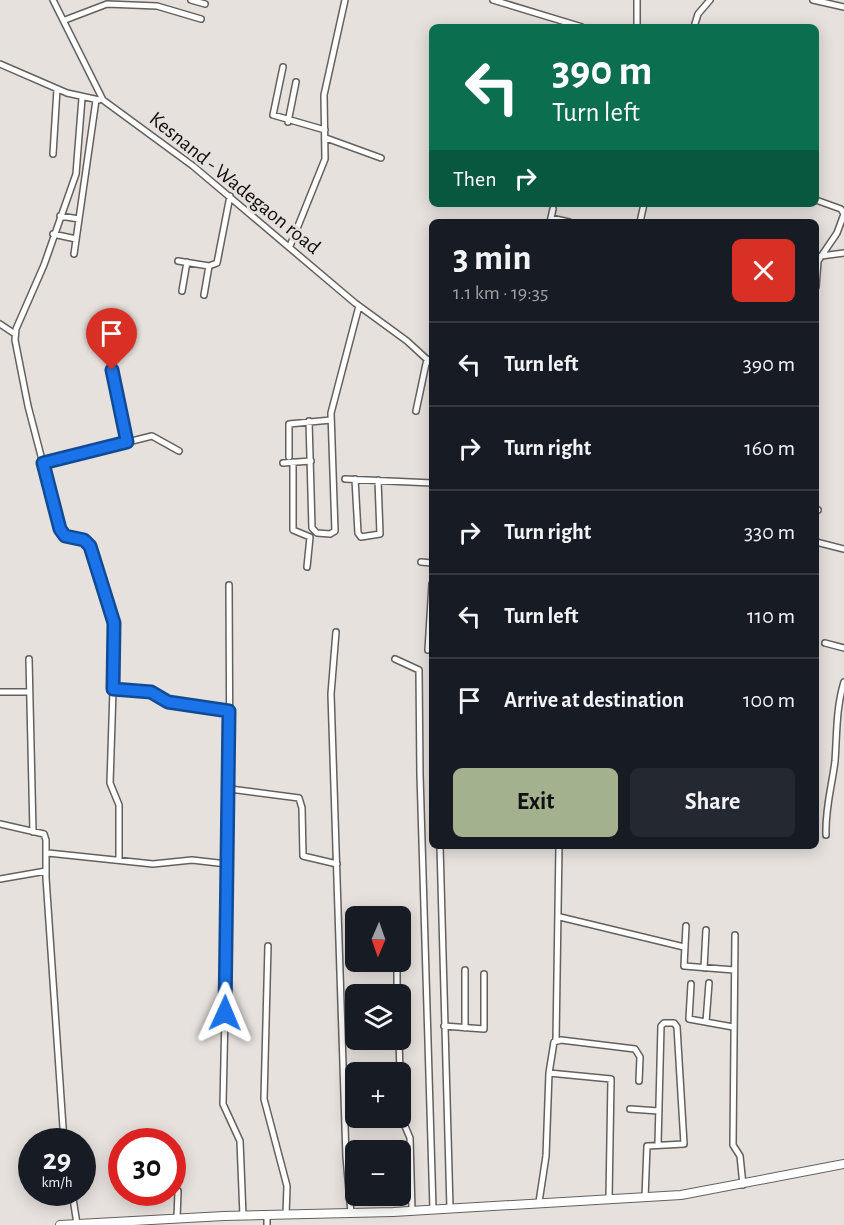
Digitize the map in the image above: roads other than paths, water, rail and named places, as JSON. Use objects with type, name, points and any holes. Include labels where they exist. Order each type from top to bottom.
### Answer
[{"type":"main road","points":[[60,1225],[681,1196],[844,1164]]},
{"type":"street","name":"Kesnand - Wadegaon road","points":[[53,0],[103,100],[230,196],[359,306],[429,360]]},
{"type":"street","points":[[191,0],[204,4]]},
{"type":"street","points":[[290,246],[326,159],[325,85],[345,0]]},
{"type":"street","points":[[493,0],[572,24]]},
{"type":"street","points":[[637,0],[637,24]]},
{"type":"street","points":[[695,24],[698,14],[710,0]]},
{"type":"street","points":[[813,0],[844,7]]},
{"type":"street","points":[[65,20],[102,4],[157,3],[201,19]]},
{"type":"street","points":[[0,64],[82,98],[103,100]]},
{"type":"street","points":[[0,72],[7,67]]},
{"type":"street","points":[[283,67],[272,110],[276,118],[325,130]]},
{"type":"street","points":[[288,122],[296,82]]},
{"type":"street","points":[[53,154],[57,89]]},
{"type":"street","points":[[82,98],[76,171],[44,265],[15,334],[28,406],[60,529],[65,536],[84,540],[90,546],[114,623],[110,783],[119,805],[119,859]]},
{"type":"street","points":[[74,254],[96,100]]},
{"type":"street","points":[[326,138],[381,158]]},
{"type":"street","points":[[76,171],[86,172]]},
{"type":"street","points":[[177,261],[209,266],[217,263],[230,196]]},
{"type":"street","points":[[819,201],[841,209],[844,214],[837,233],[819,260]]},
{"type":"street","points":[[551,219],[553,209]]},
{"type":"street","points":[[60,216],[79,219]]},
{"type":"street","points":[[53,234],[76,239]]},
{"type":"street","points":[[821,256],[844,253]]},
{"type":"street","points":[[182,291],[187,262]]},
{"type":"street","points":[[204,295],[209,266]]},
{"type":"street","points":[[331,420],[289,424],[292,530],[330,534],[334,531],[331,420],[359,306]]},
{"type":"street","points":[[0,324],[15,334]]},
{"type":"street","points":[[416,411],[429,365]]},
{"type":"street","points":[[112,370],[127,442]]},
{"type":"street","points":[[308,567],[311,533],[309,421]]},
{"type":"street","points":[[43,463],[152,436],[180,451]]},
{"type":"street","points":[[283,463],[291,459],[311,461]]},
{"type":"street","points":[[345,479],[429,483]]},
{"type":"street","points":[[355,479],[357,533],[361,537],[380,534],[378,480]]},
{"type":"street","points":[[819,543],[844,549]]},
{"type":"street","points":[[422,562],[429,563]]},
{"type":"street","points":[[229,585],[230,789],[223,1104],[240,1141],[243,1216]]},
{"type":"street","points":[[336,632],[331,694],[346,1157],[351,1213]]},
{"type":"street","points":[[428,650],[429,634]]},
{"type":"street","points":[[825,643],[844,648]]},
{"type":"street","points":[[28,659],[33,832]]},
{"type":"street","points":[[395,659],[419,670],[433,1209]]},
{"type":"street","points":[[826,835],[826,804],[833,770],[837,716],[844,682]]},
{"type":"street","points":[[113,689],[151,692],[168,702],[229,711]]},
{"type":"street","points":[[0,692],[29,692]]},
{"type":"street","points":[[230,789],[298,798],[302,808],[303,856],[337,864]]},
{"type":"street","points":[[0,824],[45,836],[48,854],[46,872],[63,1128]]},
{"type":"street","points":[[440,849],[450,1208]]},
{"type":"street","points":[[539,1202],[547,1149],[552,1044],[556,1041],[560,917],[559,849]]},
{"type":"street","points":[[48,854],[119,859],[160,865],[188,860],[227,864]]},
{"type":"street","points":[[0,879],[46,872]]},
{"type":"street","points":[[560,917],[684,947]]},
{"type":"street","points":[[686,926],[684,966],[734,970]]},
{"type":"street","points":[[704,968],[706,930]]},
{"type":"street","points":[[735,935],[733,1145],[740,1156],[743,1185]]},
{"type":"street","points":[[268,946],[264,1099],[287,1186],[286,1215]]},
{"type":"street","points":[[465,970],[465,1028]]},
{"type":"street","points":[[444,1026],[485,1028],[484,975]]},
{"type":"street","points":[[706,1022],[709,983]]},
{"type":"street","points":[[690,984],[688,1018],[733,1026]]},
{"type":"street","points":[[645,1198],[646,1148],[649,1144],[682,1145],[684,1142],[677,1027],[674,1023],[663,1023],[661,1026],[658,1144]]},
{"type":"street","points":[[556,1041],[635,1048],[640,1057],[639,1081]]},
{"type":"street","points":[[549,1073],[611,1079],[609,1199]]},
{"type":"street","points":[[630,1109],[659,1111]]},
{"type":"street","points":[[406,1128],[410,1138],[412,1210]]},
{"type":"street","points":[[74,1206],[77,1224]]},
{"type":"street","points":[[177,1206],[177,1218]]},
{"type":"street","points":[[267,1215],[267,1225]]}]
